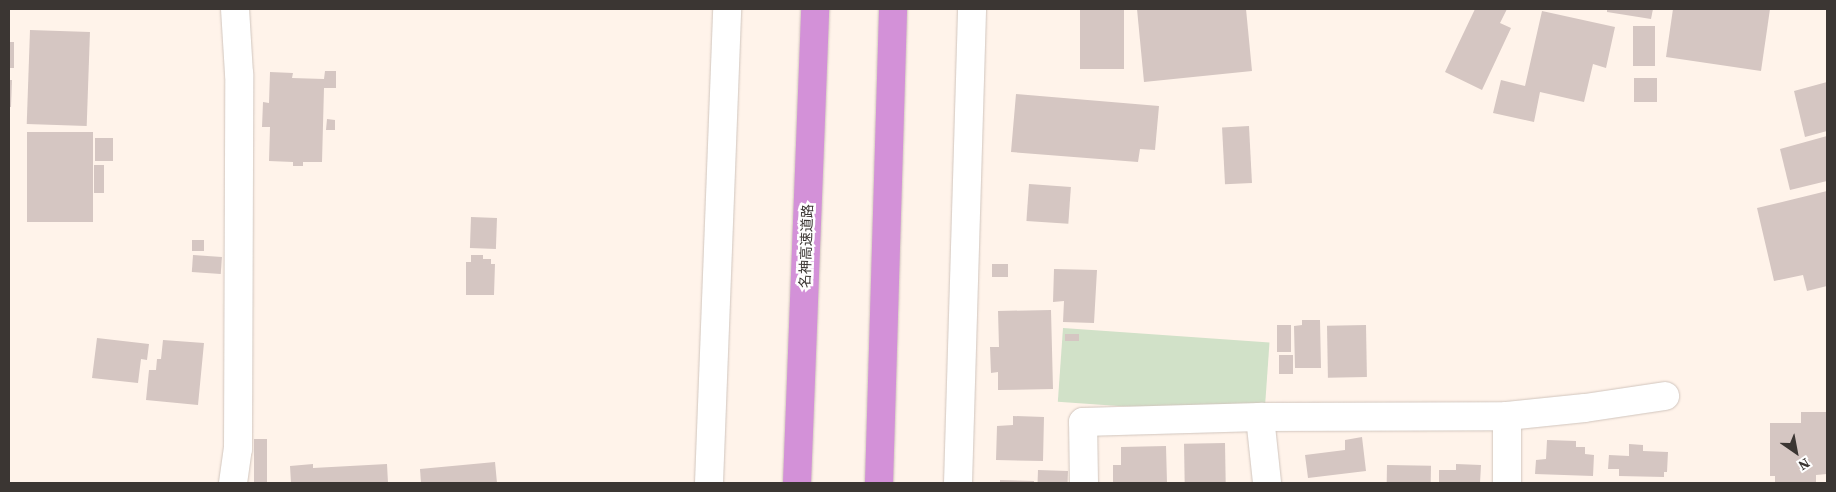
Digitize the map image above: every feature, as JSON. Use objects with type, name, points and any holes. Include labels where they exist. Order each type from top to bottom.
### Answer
[{"type":"highway","name":"名神高速道路","points":[[798,483],[815,9]]},
{"type":"highway","points":[[879,483],[893,9]]},
{"type":"street","points":[[232,483],[238,449],[239,74],[235,9]]},
{"type":"street","points":[[709,483],[727,9]]},
{"type":"street","points":[[958,483],[972,9]]},
{"type":"street","points":[[1084,483],[1083,422],[1260,417],[1507,416],[1586,408],[1665,396]]},
{"type":"street","points":[[1507,416],[1507,483]]},
{"type":"street","points":[[1260,417],[1267,483]]},
{"type":"green space","points":[[1063,328],[1269,342],[1264,416],[1058,402]]},
{"type":"building","points":[[1080,9],[1124,9],[1124,69],[1080,69]]},
{"type":"building","points":[[1137,9],[1246,9],[1252,71],[1144,82]]},
{"type":"building","points":[[1475,9],[1507,9],[1500,23],[1511,28],[1482,90],[1445,72]]},
{"type":"building","points":[[1607,9],[1653,9],[1651,19],[1607,12]]},
{"type":"building","points":[[1673,9],[1770,9],[1761,71],[1666,57]]},
{"type":"building","points":[[1542,11],[1615,27],[1606,68],[1593,64],[1584,102],[1540,92],[1534,122],[1493,113],[1501,80],[1525,86]]},
{"type":"building","points":[[1633,26],[1655,26],[1655,66],[1633,66]]},
{"type":"building","points":[[30,30],[90,32],[87,126],[27,124]]},
{"type":"building","points":[[9,42],[14,42],[14,68],[9,68]]},
{"type":"building","points":[[325,71],[336,71],[336,88],[324,88],[322,162],[303,162],[303,166],[293,166],[293,162],[269,161],[270,127],[262,127],[263,102],[269,103],[270,72],[293,73],[292,78],[324,79]]},
{"type":"building","points":[[1634,78],[1657,78],[1657,102],[1634,102]]},
{"type":"building","points":[[9,80],[12,80],[11,107],[9,107]]},
{"type":"building","points":[[1827,82],[1827,131],[1805,137],[1794,91]]},
{"type":"building","points":[[1016,94],[1159,106],[1155,150],[1140,149],[1138,162],[1011,152]]},
{"type":"building","points":[[327,119],[335,120],[335,130],[326,130]]},
{"type":"building","points":[[1249,126],[1252,183],[1225,184],[1222,127]]},
{"type":"building","points":[[27,132],[93,132],[93,222],[27,222]]},
{"type":"building","points":[[1827,136],[1827,181],[1790,190],[1780,149]]},
{"type":"building","points":[[95,138],[113,138],[113,161],[95,161]]},
{"type":"building","points":[[94,165],[104,165],[104,193],[94,193]]},
{"type":"building","points":[[1029,184],[1071,187],[1068,224],[1026,221]]},
{"type":"building","points":[[1827,191],[1827,286],[1807,291],[1803,275],[1774,281],[1757,208]]},
{"type":"building","points":[[471,217],[497,218],[496,249],[470,248]]},
{"type":"building","points":[[192,240],[204,240],[204,251],[192,251]]},
{"type":"building","points":[[193,255],[222,257],[221,274],[192,272]]},
{"type":"building","points":[[471,255],[483,255],[483,259],[491,259],[491,264],[495,264],[494,295],[466,295],[466,262],[471,262]]},
{"type":"building","points":[[992,264],[1008,264],[1008,277],[992,277]]},
{"type":"building","points":[[1054,269],[1097,270],[1094,323],[1063,322],[1064,301],[1053,302]]},
{"type":"building","points":[[1051,310],[1053,389],[998,390],[998,372],[991,373],[990,347],[999,347],[998,311]]},
{"type":"building","points":[[1302,320],[1320,320],[1321,368],[1295,368],[1294,326],[1302,325]]},
{"type":"building","points":[[1277,325],[1291,325],[1291,352],[1277,352]]},
{"type":"building","points":[[1366,325],[1367,377],[1328,378],[1327,326]]},
{"type":"building","points":[[1065,334],[1079,334],[1079,341],[1065,341]]},
{"type":"building","points":[[97,338],[149,344],[147,360],[141,359],[138,383],[92,378]]},
{"type":"building","points":[[163,340],[204,343],[198,405],[146,400],[149,370],[156,370],[157,359],[161,359]]},
{"type":"building","points":[[1279,355],[1293,355],[1293,374],[1279,374]]},
{"type":"building","points":[[1801,412],[1827,412],[1827,474],[1816,475],[1816,483],[1775,483],[1775,476],[1770,476],[1770,423],[1801,423]]},
{"type":"building","points":[[1013,416],[1044,417],[1043,461],[996,460],[997,426],[1013,425]]},
{"type":"building","points":[[1362,437],[1366,471],[1308,478],[1305,455],[1345,450],[1345,440]]},
{"type":"building","points":[[254,439],[267,439],[267,483],[254,483]]},
{"type":"building","points":[[1547,440],[1576,441],[1576,447],[1585,447],[1585,454],[1594,455],[1593,476],[1535,474],[1536,460],[1546,459]]},
{"type":"building","points":[[1225,443],[1226,483],[1185,483],[1184,444]]},
{"type":"building","points":[[1629,444],[1643,445],[1643,451],[1668,452],[1667,472],[1664,472],[1664,477],[1619,476],[1619,469],[1608,469],[1609,455],[1629,456]]},
{"type":"building","points":[[1166,446],[1167,483],[1113,483],[1113,465],[1121,465],[1121,447]]},
{"type":"building","points":[[495,462],[497,483],[421,483],[420,469]]},
{"type":"building","points":[[313,464],[313,468],[387,464],[388,483],[291,483],[290,466]]},
{"type":"building","points":[[1456,464],[1481,465],[1480,483],[1439,483],[1439,470],[1456,470]]},
{"type":"building","points":[[1387,465],[1431,466],[1431,483],[1387,483]]},
{"type":"building","points":[[1038,470],[1068,471],[1068,483],[1038,483]]},
{"type":"building","points":[[1000,480],[1034,481],[1034,483],[1000,483]]}]
